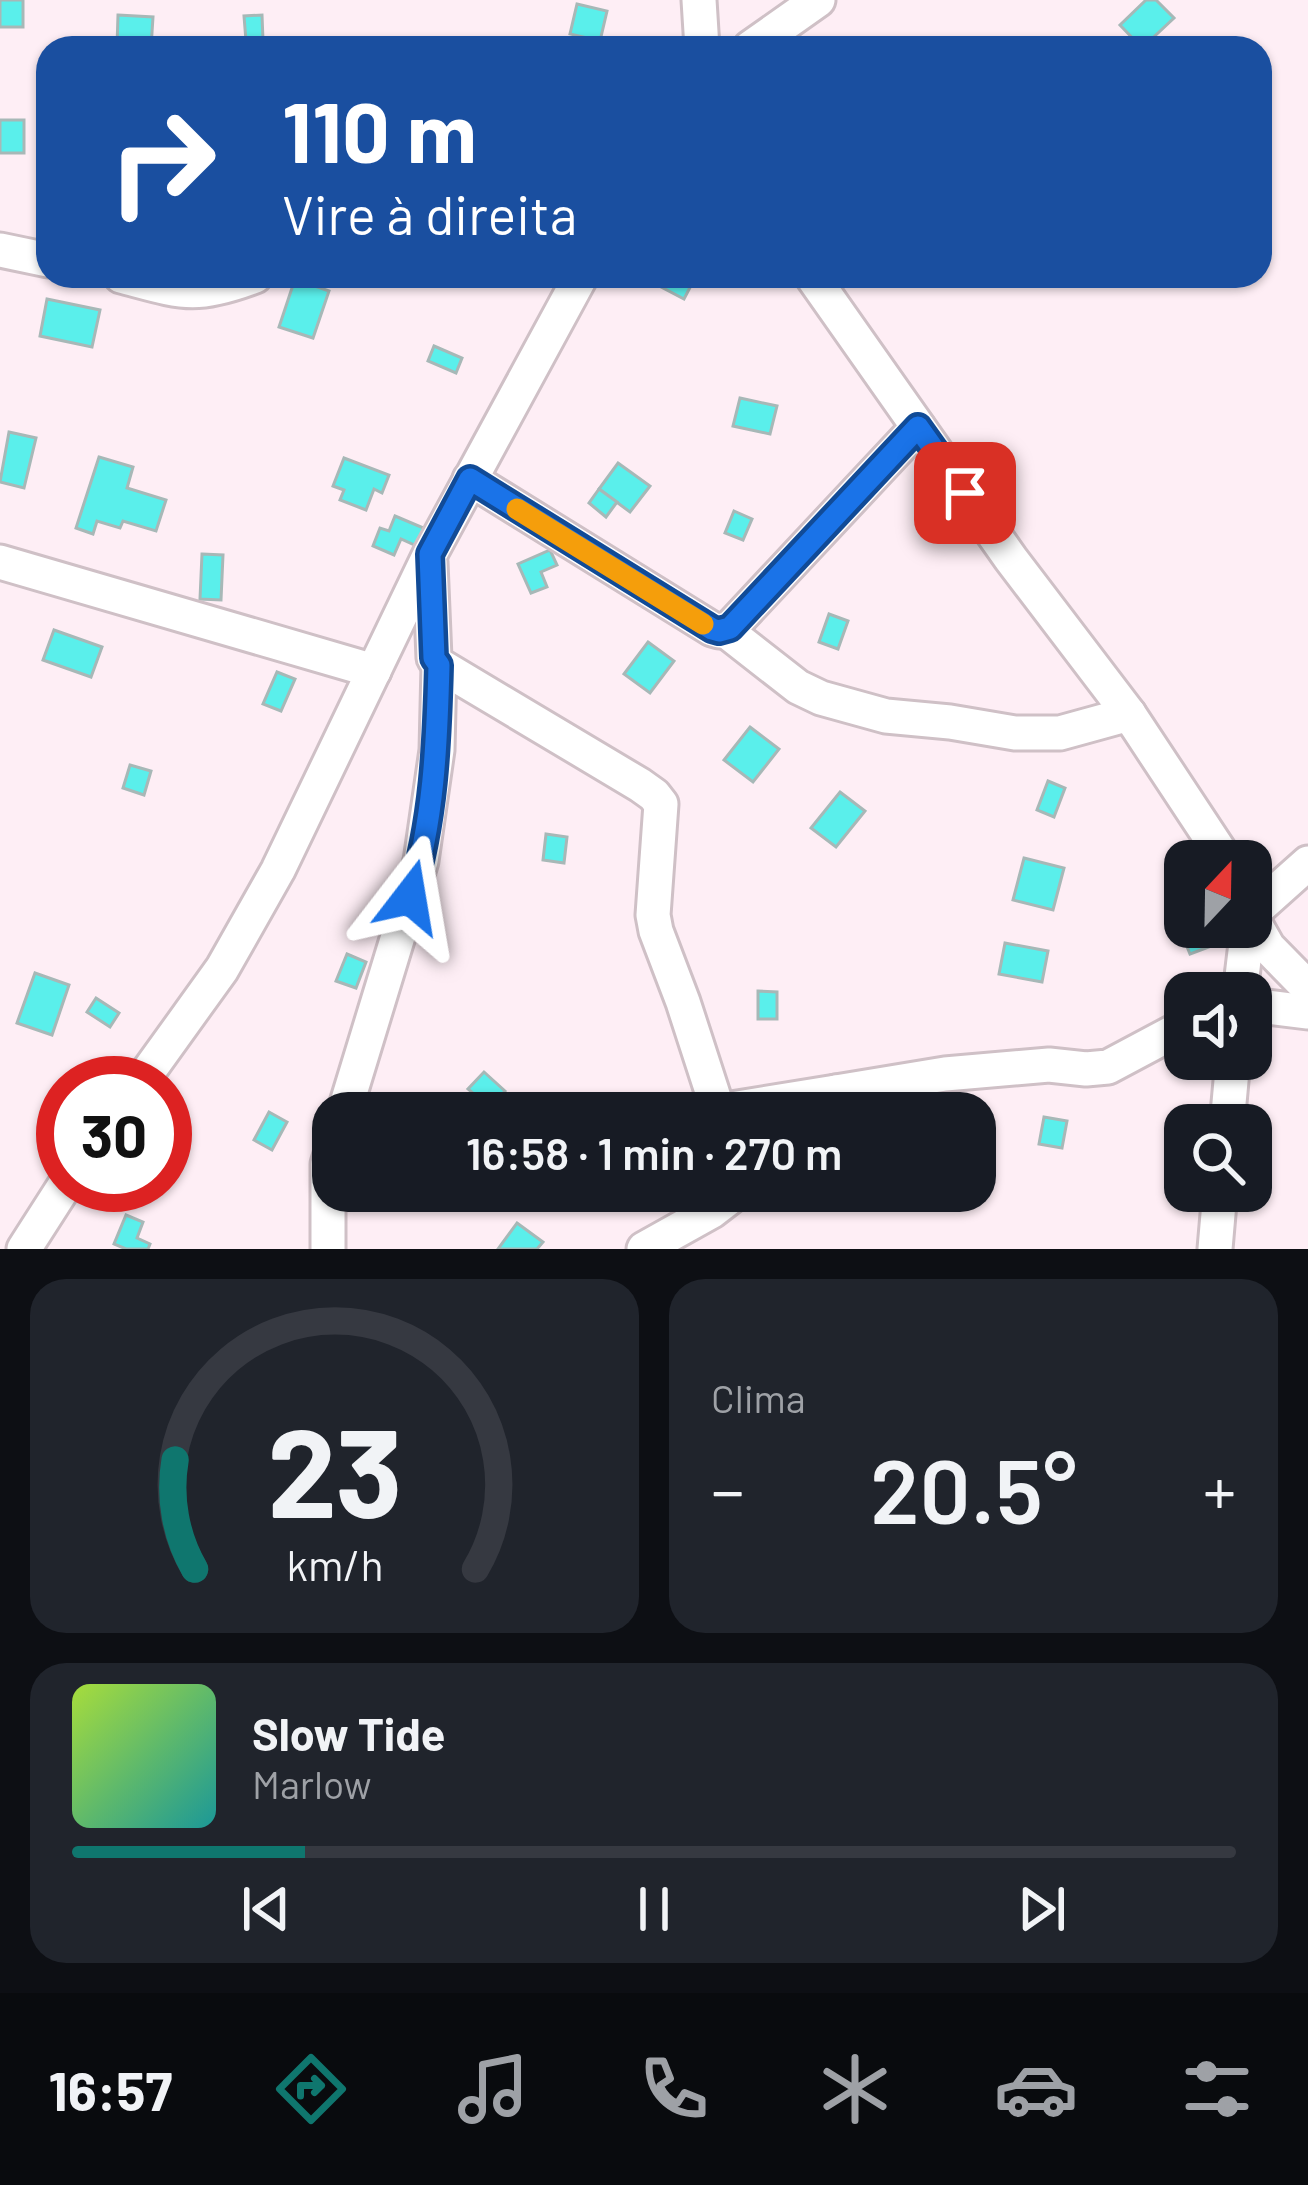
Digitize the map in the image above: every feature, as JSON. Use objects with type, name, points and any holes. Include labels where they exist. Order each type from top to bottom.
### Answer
[{"type":"street","points":[[699,0],[701,36]]},
{"type":"street","points":[[767,36],[817,0]]},
{"type":"street","points":[[0,250],[36,258]]},
{"type":"street","points":[[168,288],[183,292],[223,288]]},
{"type":"street","points":[[160,1056],[203,998],[278,870],[430,554],[573,288]]},
{"type":"street","points":[[820,288],[1011,559],[1130,714],[1212,840]]},
{"type":"street","points":[[470,479],[712,629],[725,630],[918,427]]},
{"type":"street","points":[[430,554],[434,658],[439,665],[640,785],[661,804],[653,915],[712,1092]]},
{"type":"street","points":[[0,562],[374,671]]},
{"type":"street","points":[[725,630],[798,687],[886,716],[1015,733],[1060,733],[1130,714]]},
{"type":"street","points":[[350,1092],[422,861],[437,750],[439,665]]},
{"type":"street","points":[[1272,896],[1308,863]]},
{"type":"street","points":[[1269,948],[1308,988]]},
{"type":"street","points":[[1272,1008],[1308,1012]]},
{"type":"street","points":[[867,1092],[945,1073],[1049,1064],[1086,1069],[1108,1066],[1164,1037]]},
{"type":"street","points":[[24,1249],[48,1212]]},
{"type":"street","points":[[328,1212],[328,1249]]},
{"type":"street","points":[[644,1249],[709,1212]]},
{"type":"street","points":[[1215,1249],[1218,1212]]},
{"type":"building","points":[[0,0],[23,0],[23,27],[0,27]]},
{"type":"building","points":[[1146,0],[1156,0],[1174,18],[1155,36],[1131,36],[1120,25]]},
{"type":"building","points":[[577,4],[607,11],[601,36],[570,34]]},
{"type":"building","points":[[118,15],[153,17],[152,36],[117,36]]},
{"type":"building","points":[[262,15],[263,36],[246,36],[244,16]]},
{"type":"building","points":[[0,120],[24,120],[24,153],[0,153]]},
{"type":"building","points":[[292,288],[329,291],[313,338],[279,327]]},
{"type":"building","points":[[663,288],[690,288],[684,299]]},
{"type":"building","points":[[47,299],[100,310],[92,347],[40,336]]},
{"type":"building","points":[[434,346],[462,358],[456,373],[428,361]]},
{"type":"building","points":[[740,398],[777,406],[770,434],[733,426]]},
{"type":"building","points":[[9,432],[36,438],[24,488],[0,482]]},
{"type":"building","points":[[99,457],[133,467],[127,488],[166,500],[156,531],[123,521],[120,528],[97,521],[93,534],[76,528]]},
{"type":"building","points":[[344,458],[389,475],[382,493],[374,489],[366,510],[340,500],[344,490],[333,486]]},
{"type":"building","points":[[618,463],[650,486],[630,512],[599,489]]},
{"type":"building","points":[[599,489],[617,502],[606,517],[589,503]]},
{"type":"building","points":[[734,511],[752,519],[743,540],[725,533]]},
{"type":"building","points":[[395,516],[426,529],[419,547],[401,539],[394,555],[373,546],[380,528],[389,531]]},
{"type":"building","points":[[550,550],[557,565],[541,572],[547,587],[531,593],[518,564]]},
{"type":"building","points":[[202,554],[223,555],[221,600],[200,599]]},
{"type":"building","points":[[829,614],[848,621],[838,649],[819,642]]},
{"type":"building","points":[[54,630],[102,647],[91,677],[43,660]]},
{"type":"building","points":[[648,642],[674,661],[650,693],[624,674]]},
{"type":"building","points":[[277,672],[295,679],[281,711],[263,704]]},
{"type":"building","points":[[750,727],[779,749],[753,782],[724,760]]},
{"type":"building","points":[[130,765],[151,771],[144,795],[123,788]]},
{"type":"building","points":[[1048,781],[1065,788],[1054,817],[1037,810]]},
{"type":"building","points":[[840,792],[865,811],[836,847],[811,828]]},
{"type":"building","points":[[546,834],[567,837],[564,863],[543,860]]},
{"type":"building","points":[[1024,858],[1064,868],[1053,910],[1013,900]]},
{"type":"building","points":[[1005,943],[1048,951],[1042,982],[999,974]]},
{"type":"building","points":[[347,954],[366,962],[356,988],[336,981]]},
{"type":"building","points":[[35,973],[69,985],[52,1035],[17,1023]]},
{"type":"building","points":[[758,991],[777,992],[777,1019],[758,1019]]},
{"type":"building","points":[[96,998],[119,1013],[110,1027],[87,1012]]},
{"type":"building","points":[[484,1072],[505,1091],[471,1092],[468,1089]]},
{"type":"building","points":[[269,1112],[287,1122],[272,1150],[254,1140]]},
{"type":"building","points":[[1044,1117],[1067,1121],[1062,1148],[1039,1144]]},
{"type":"building","points":[[126,1215],[143,1222],[137,1238],[150,1244],[148,1249],[114,1244]]},
{"type":"building","points":[[517,1223],[543,1242],[537,1249],[498,1249]]},
{"type":"slow traffic","points":[[517,509],[703,624]]},
{"type":"route","points":[[410,897],[422,861],[437,750],[439,665],[434,658],[430,554],[470,479],[719,631],[730,628],[918,427],[965,493]]}]
